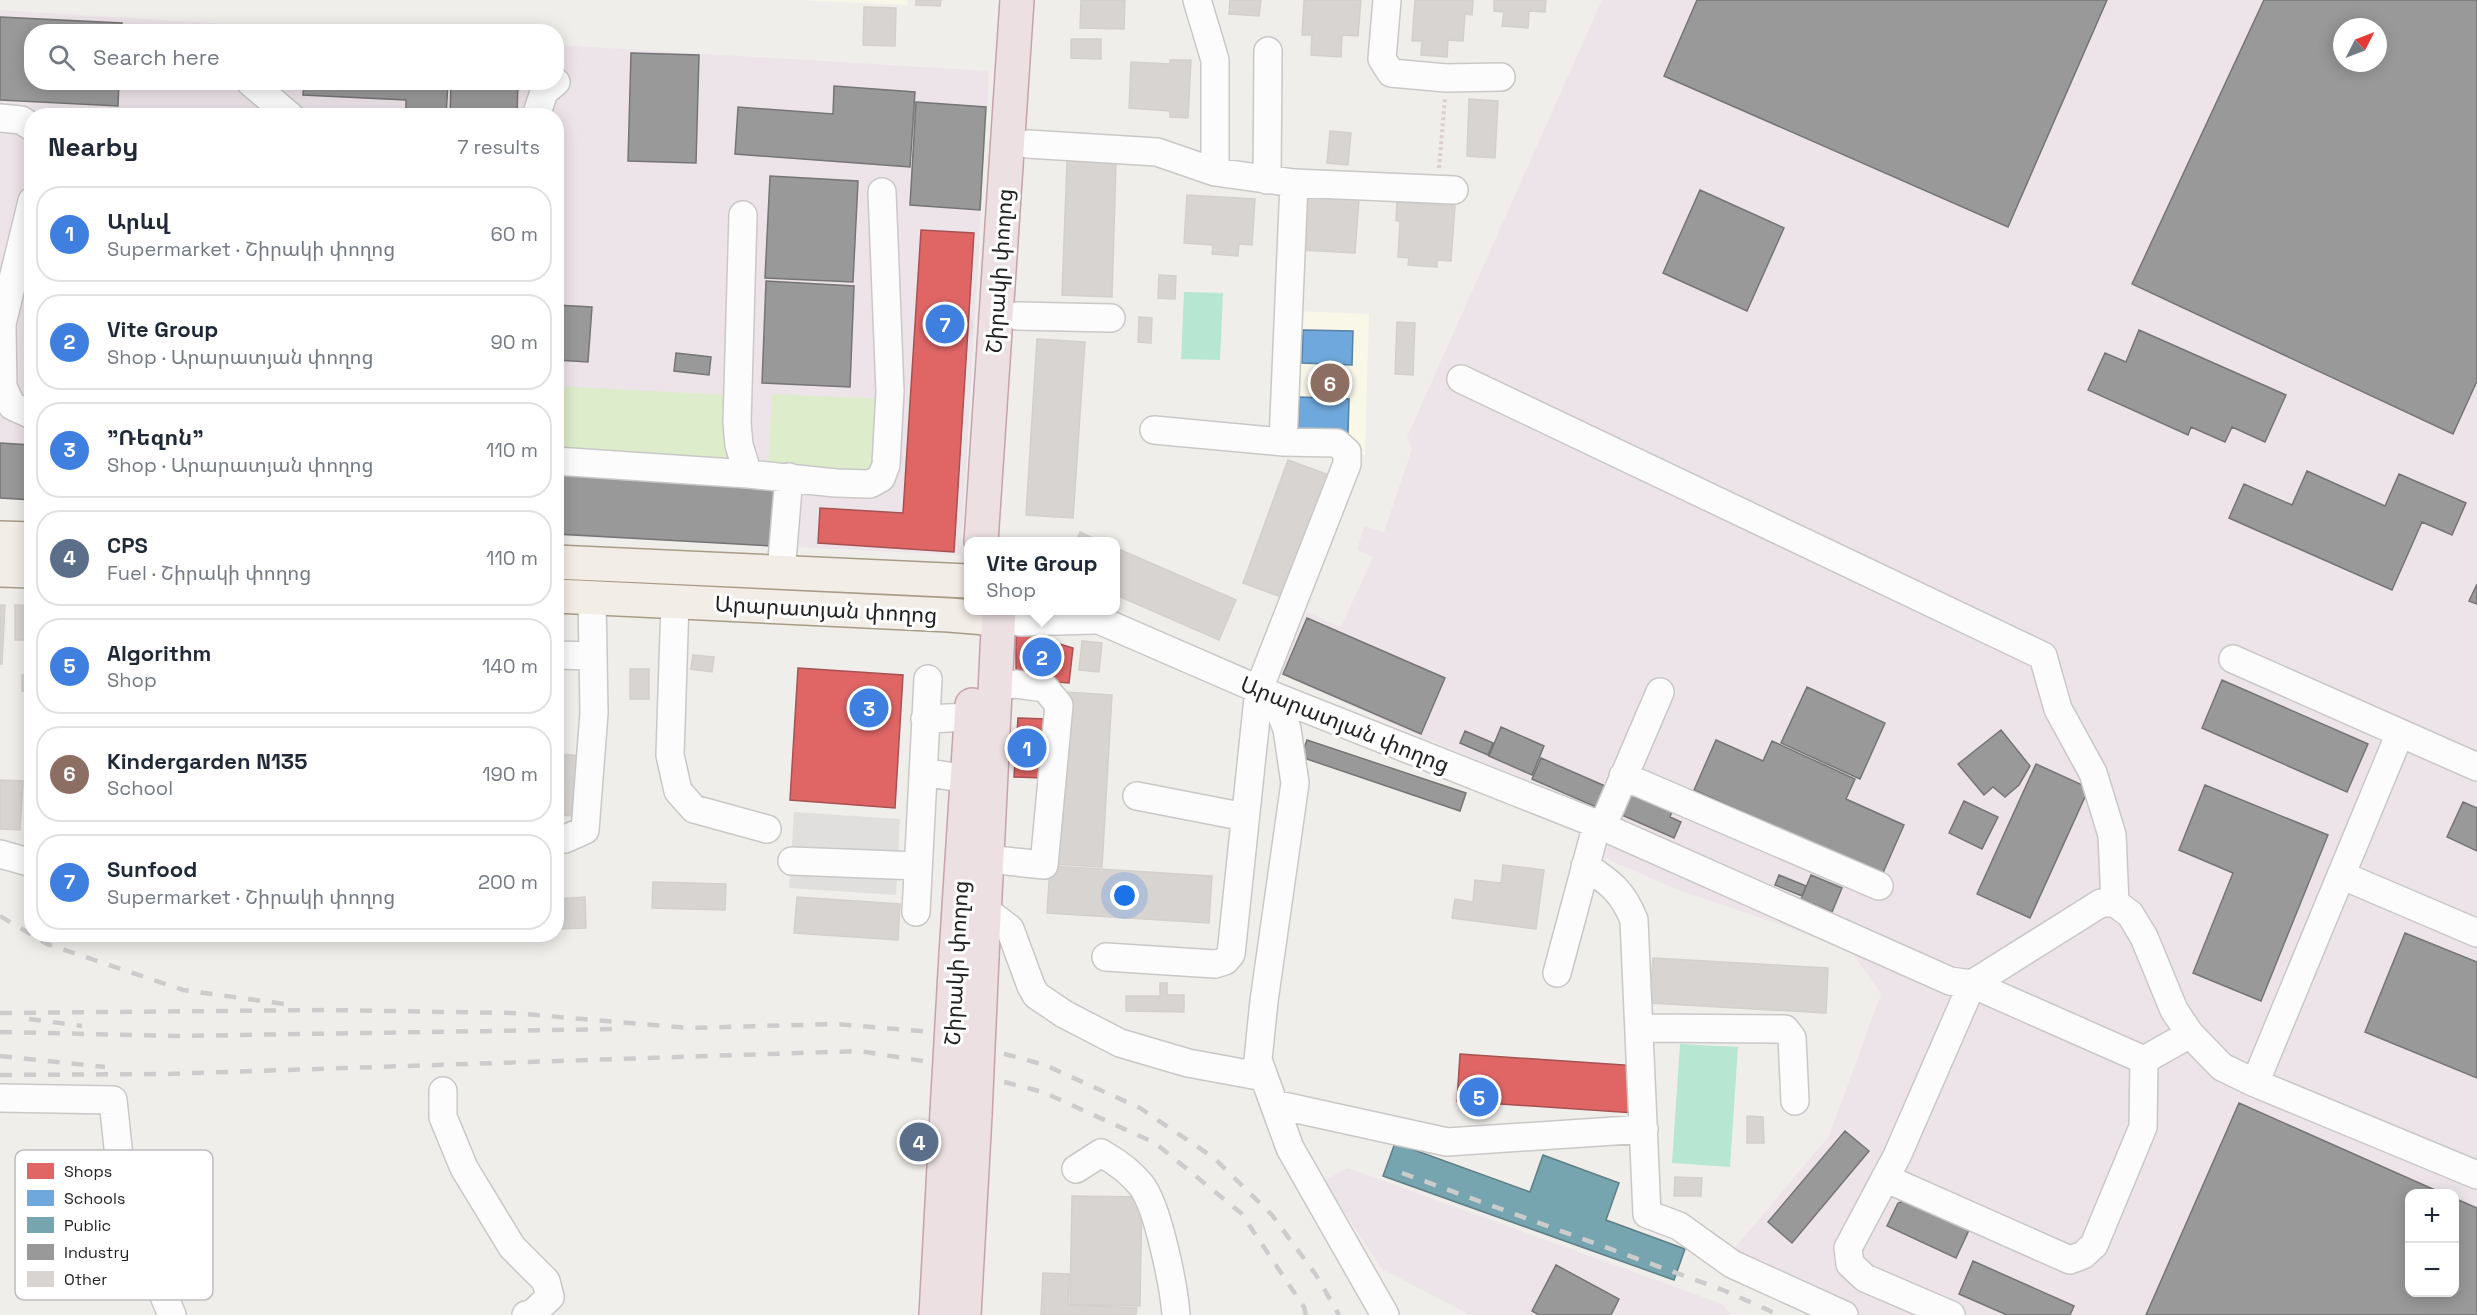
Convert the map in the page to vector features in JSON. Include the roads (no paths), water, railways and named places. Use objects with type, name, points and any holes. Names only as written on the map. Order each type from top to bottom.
[{"type":"highway","name":"Շիրակի փողոց","points":[[981,537],[1017,0]]},
{"type":"highway","name":"Շիրակի փողոց","points":[[1002,537],[1037,0]]},
{"type":"highway","name":"Շիրակի փողոց","points":[[969,956],[984,909],[987,859],[995,687],[988,615]]},
{"type":"highway","name":"Շիրակի փողոց","points":[[964,1315],[961,1113],[969,956],[967,779],[971,717],[988,615]]},
{"type":"highway","name":"Շիրակի փողոց","points":[[936,1315],[961,1113]]},
{"type":"main road","points":[[0,538],[24,539]]},
{"type":"main road","name":"Արարատյան փողոց","points":[[564,562],[964,581]]},
{"type":"main road","points":[[0,570],[24,571]]},
{"type":"main road","name":"Արարատյան փողոց","points":[[564,596],[964,613]]},
{"type":"street","points":[[1197,0],[1215,60],[1215,172]]},
{"type":"street","points":[[1387,0],[1382,59],[1392,74],[1446,78],[1501,77]]},
{"type":"street","points":[[1268,51],[1268,180]]},
{"type":"street","points":[[539,108],[547,90]]},
{"type":"street","points":[[260,98],[277,108]]},
{"type":"street","points":[[0,118],[24,122]]},
{"type":"street","points":[[1028,144],[1157,152],[1215,172],[1294,183],[1445,190]]},
{"type":"street","points":[[1283,442],[1294,183]]},
{"type":"street","points":[[564,461],[789,477],[836,483],[870,484],[881,478],[886,465],[890,391],[882,192]]},
{"type":"street","points":[[743,215],[737,423],[739,445],[748,474]]},
{"type":"street","points":[[15,409],[3,387],[2,324],[24,234]]},
{"type":"street","points":[[1017,316],[1111,318]]},
{"type":"street","points":[[1461,380],[2043,656],[2058,709],[2093,773],[2112,835],[2115,903]]},
{"type":"street","points":[[1106,957],[1215,964],[1225,961],[1230,954],[1245,817],[1267,693],[1347,464],[1347,452],[1337,443],[1283,442],[1154,430]]},
{"type":"street","points":[[781,572],[789,477]]},
{"type":"street","points":[[564,839],[585,830],[594,713],[592,598]]},
{"type":"street","points":[[675,602],[670,755],[678,791],[694,809],[767,829]]},
{"type":"street","name":"Արարատյան փողոց","points":[[992,615],[1022,622],[1085,615],[1267,693],[1597,824],[1950,981],[1972,984],[2144,1060]]},
{"type":"street","points":[[564,655],[593,656]]},
{"type":"street","points":[[2233,659],[2477,767]]},
{"type":"street","points":[[916,912],[928,679]]},
{"type":"street","points":[[987,859],[1044,865],[1059,705],[1045,688],[1015,684],[995,687]]},
{"type":"street","points":[[1557,973],[1597,824],[1607,816],[1660,692]]},
{"type":"street","points":[[1267,693],[1287,729],[1295,783],[1264,1001],[1258,1060],[1290,1148],[1386,1315]]},
{"type":"street","points":[[925,719],[971,717]]},
{"type":"street","points":[[2255,1083],[2400,733]]},
{"type":"street","points":[[923,772],[967,779]]},
{"type":"street","points":[[1623,776],[1879,886]]},
{"type":"street","points":[[1137,796],[1245,817]]},
{"type":"street","points":[[0,854],[24,861]]},
{"type":"street","points":[[792,861],[918,866]]},
{"type":"street","points":[[1585,866],[1608,881],[1626,901],[1634,920],[1647,1214],[1679,1226],[1732,1264],[1844,1315]]},
{"type":"street","points":[[2341,875],[2477,933]]},
{"type":"street","points":[[1951,1315],[1864,1278],[1850,1264],[1848,1248],[1885,1178],[1972,984],[2101,903],[2115,903],[2130,914],[2144,938],[2174,1010],[2190,1034],[2222,1068],[2477,1175]]},
{"type":"street","points":[[984,909],[1010,928],[1036,995],[1064,1014],[1120,1043],[1188,1063],[1264,1077]]},
{"type":"street","points":[[1639,1028],[1785,1029],[1792,1038],[1795,1101]]},
{"type":"street","points":[[1885,1178],[2070,1260],[2083,1255],[2094,1245],[2143,1127],[2144,1060],[2190,1034]]},
{"type":"street","points":[[443,1091],[443,1117],[464,1168],[512,1247],[546,1281],[550,1297],[533,1313],[526,1315]]},
{"type":"street","points":[[0,1098],[113,1100],[118,1150]]},
{"type":"street","points":[[1274,1104],[1446,1142],[1644,1129]]},
{"type":"street","points":[[1076,1169],[1101,1153],[1122,1165],[1143,1187],[1159,1226],[1176,1315]]},
{"type":"street","points":[[166,1300],[172,1315]]},
{"type":"railway","points":[[0,916],[24,930]]},
{"type":"railway","points":[[44,942],[183,990],[284,1004]]},
{"type":"railway","points":[[0,1013],[327,1010],[512,1013],[689,1028],[836,1024],[921,1031],[1045,1065],[1140,1108],[1214,1158],[1272,1215],[1316,1275],[1339,1315]]},
{"type":"railway","points":[[29,1019],[82,1026]]},
{"type":"railway","points":[[0,1032],[178,1036],[615,1029]]},
{"type":"railway","points":[[0,1075],[165,1074],[859,1051],[923,1061],[1043,1092],[1155,1143],[1241,1213],[1304,1307],[1306,1315]]},
{"type":"railway","points":[[0,1056],[105,1067]]},
{"type":"railway","points":[[1402,1173],[1723,1290],[1779,1315]]},
{"type":"place","name":"Sunfood","points":[[945,324]]},
{"type":"place","name":"Kindergarden N135","points":[[1330,383]]},
{"type":"place","name":"Vite Group","points":[[1042,657]]},
{"type":"place","name":"\"Ռեզոն\"","points":[[869,708]]},
{"type":"place","name":"Արևվ","points":[[1027,748]]},
{"type":"place","name":"Algorithm","points":[[1479,1097]]},
{"type":"place","name":"CPS","points":[[919,1142]]}]
